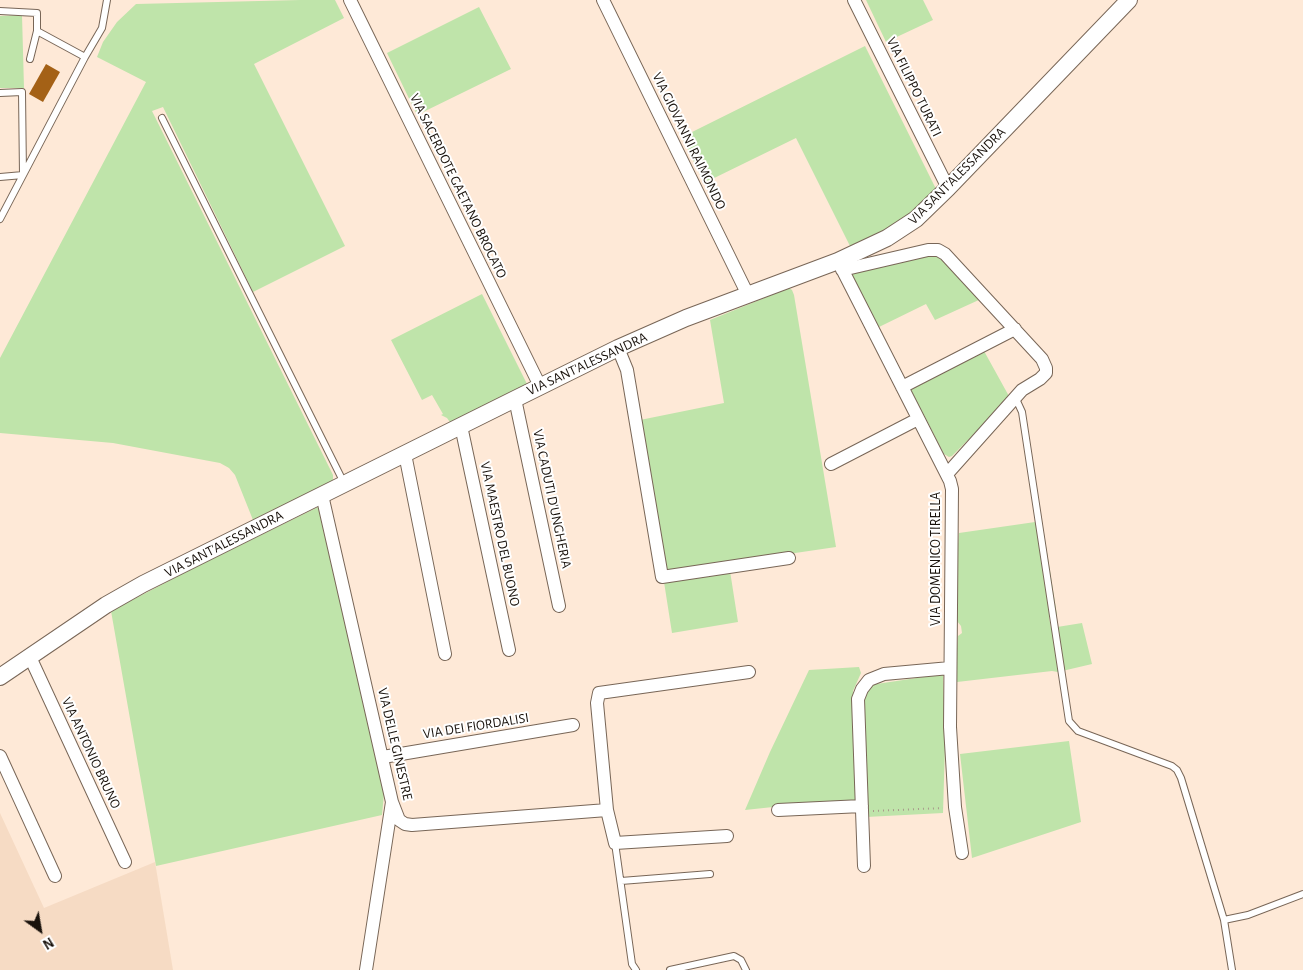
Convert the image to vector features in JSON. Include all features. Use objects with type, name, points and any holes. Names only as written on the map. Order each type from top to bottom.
[{"type":"street","name":"VIA SACERDOTE GAETANO BROCATO","points":[[350,0],[540,386]]},
{"type":"street","name":"VIA GIOVANNI RAIMONDO","points":[[603,0],[748,294]]},
{"type":"street","name":"VIA FILIPPO TURATI","points":[[854,0],[948,188]]},
{"type":"street","name":"VIA SANT'ALESSANDRA","points":[[2,673],[30,657],[106,605],[142,584],[540,386],[618,348],[686,318],[748,294],[840,266],[887,238],[916,220],[1129,0]]},
{"type":"street","points":[[840,266],[928,250],[938,250],[945,254],[1042,359],[1046,372],[1040,379],[1022,390],[1016,399],[947,474]]},
{"type":"street","name":"VIA DOMENICO TIRELLA","points":[[840,266],[947,474],[952,489],[950,727],[956,807],[962,853]]},
{"type":"street","points":[[902,387],[1015,329]]},
{"type":"street","points":[[618,348],[627,370],[662,576],[789,558]]},
{"type":"street","name":"VIA CADUTI D'UNGHERIA","points":[[515,399],[560,606]]},
{"type":"street","points":[[831,464],[918,419]]},
{"type":"street","name":"VIA MAESTRO DEL BUONO","points":[[461,426],[509,650]]},
{"type":"street","points":[[404,454],[445,654]]},
{"type":"street","name":"VIA DELLE GINESTRE","points":[[322,495],[392,802],[399,820],[405,824],[412,825],[607,810]]},
{"type":"street","name":"VIA ANTONIO BRUNO","points":[[30,657],[125,862]]},
{"type":"street","points":[[864,866],[858,699],[862,689],[869,680],[884,674],[950,668]]},
{"type":"street","points":[[727,836],[615,843],[607,810],[597,703],[599,693],[749,672]]},
{"type":"street","name":"VIA DEI FIORDALISI","points":[[383,756],[573,725]]},
{"type":"street","points":[[0,756],[55,876]]},
{"type":"street","points":[[366,970],[392,802]]},
{"type":"street","points":[[778,810],[862,808]]},
{"type":"lane","points":[[0,219],[102,28],[108,0]]},
{"type":"lane","points":[[0,11],[37,13],[37,31],[30,59]]},
{"type":"lane","points":[[37,31],[85,57]]},
{"type":"lane","points":[[0,93],[22,92],[23,175]]},
{"type":"lane","points":[[162,118],[344,484]]},
{"type":"lane","points":[[0,177],[23,175]]},
{"type":"lane","points":[[1016,399],[1022,412],[1069,721],[1078,731],[1172,766],[1177,770],[1224,920],[1232,970]]},
{"type":"lane","points":[[615,843],[632,964],[636,970]]},
{"type":"lane","points":[[621,881],[710,874]]},
{"type":"lane","points":[[1224,920],[1248,915],[1303,894]]},
{"type":"lane","points":[[670,970],[734,956],[741,960],[746,970]]},
{"type":"path","points":[[862,808],[956,807]]},
{"type":"shaded area","points":[[0,813],[44,908],[155,862],[173,970],[0,970]]},
{"type":"green space","points":[[335,0],[344,18],[254,64],[345,246],[253,292],[163,107],[152,111],[333,475],[333,483],[253,520],[235,475],[229,468],[220,463],[113,443],[0,433],[0,358],[146,82],[97,57],[103,42],[117,22],[136,4]]},
{"type":"green space","points":[[866,0],[923,0],[933,20],[886,42]]},
{"type":"green space","points":[[479,7],[511,69],[417,115],[387,53]]},
{"type":"green space","points":[[22,15],[24,88],[0,88],[0,16]]},
{"type":"green space","points":[[865,46],[936,189],[935,194],[892,228],[851,248],[796,138],[704,183],[682,137]]},
{"type":"green space","points":[[929,254],[938,256],[948,262],[981,299],[935,320],[926,304],[879,327],[850,272]]},
{"type":"green space","points":[[789,288],[794,295],[836,547],[666,572],[640,420],[724,403],[710,320]]},
{"type":"green space","points":[[482,294],[528,386],[452,425],[447,418],[441,415],[443,414],[432,395],[422,400],[391,340]]},
{"type":"green space","points":[[984,351],[1010,398],[949,457],[944,454],[910,388]]},
{"type":"green space","points":[[318,507],[384,794],[382,815],[156,866],[111,611]]},
{"type":"green space","points":[[1042,521],[1057,615],[1049,617],[1051,628],[1082,623],[1092,664],[1058,672],[1052,671],[957,682],[955,674],[958,636],[962,633],[961,626],[957,621],[955,578],[959,533]]},
{"type":"green space","points":[[730,571],[738,622],[672,633],[664,582]]},
{"type":"green space","points":[[859,667],[861,673],[853,691],[857,802],[788,803],[773,807],[745,810],[809,670]]},
{"type":"green space","points":[[943,674],[945,746],[943,813],[866,817],[863,698],[870,685]]},
{"type":"green space","points":[[1069,741],[1081,822],[972,858],[960,754]]},
{"type":"building","points":[[46,64],[60,72],[43,102],[29,94]]}]
